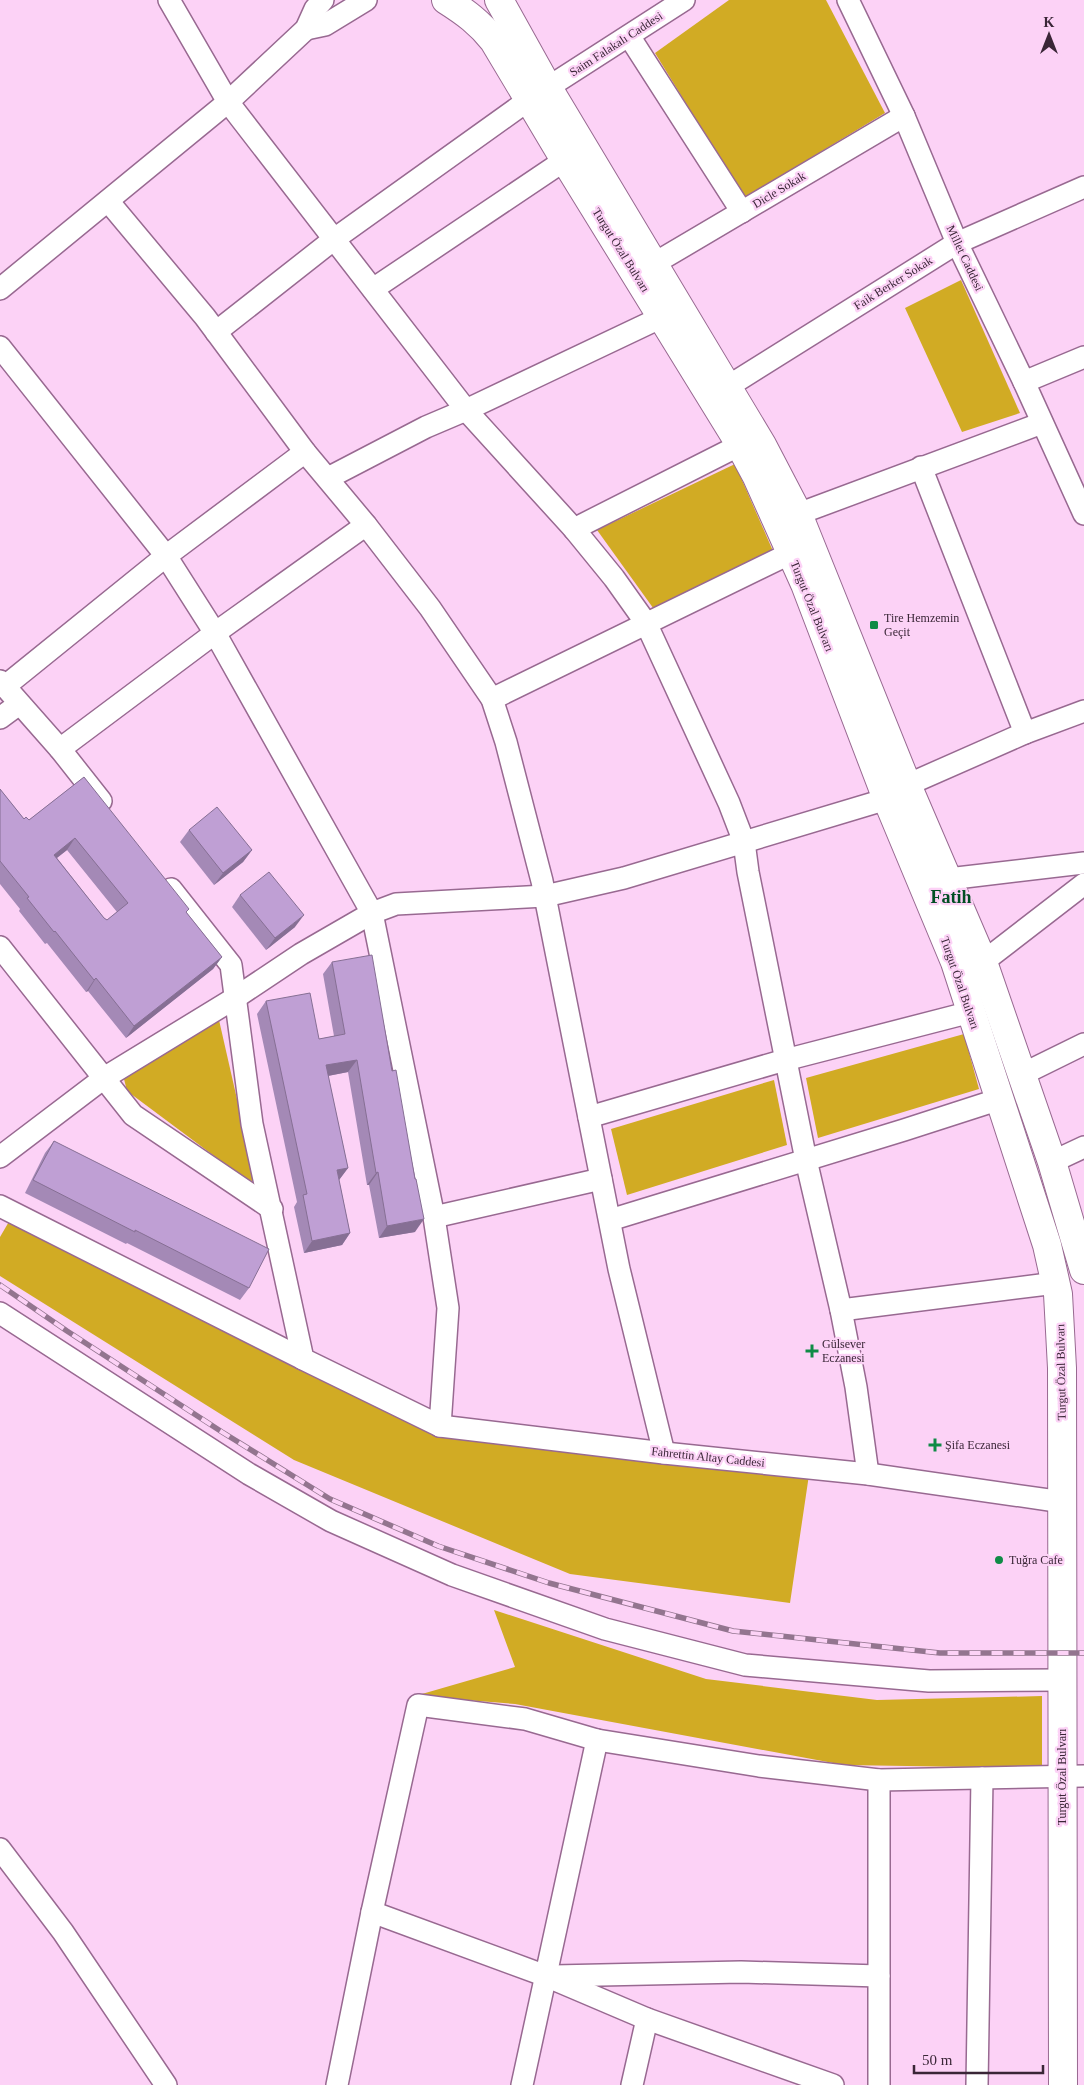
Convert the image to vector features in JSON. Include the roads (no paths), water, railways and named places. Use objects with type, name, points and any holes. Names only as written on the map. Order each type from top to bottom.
[{"type":"main road","name":"Turgut Özal Bulvarı","points":[[446,0],[468,14],[482,26],[539,94],[654,263],[720,392],[740,445],[792,553],[897,792],[948,880],[983,962],[1052,1162],[1084,1270]]},
{"type":"main road","name":"Turgut Özal Bulvarı","points":[[499,0],[565,160],[662,317],[762,445],[798,514],[955,962],[1047,1245],[1061,1315],[1062,1680],[1073,1776],[1064,2085]]},
{"type":"street","points":[[169,0],[228,102],[333,240],[466,410],[574,529],[614,578],[646,623],[729,803],[744,842],[785,1060],[806,1160],[842,1310],[856,1387],[868,1474]]},
{"type":"street","points":[[0,289],[228,102],[306,29],[316,8],[323,0]]},
{"type":"street","points":[[306,29],[324,25],[366,0]]},
{"type":"street","name":"Saim Falakalı Caddesi","points":[[216,332],[333,240],[539,94],[684,0]]},
{"type":"street","name":"Millet Caddesi","points":[[848,0],[904,116],[957,242],[1084,514]]},
{"type":"street","points":[[629,36],[742,212]]},
{"type":"street","name":"Dicle Sokak","points":[[654,263],[904,116]]},
{"type":"street","points":[[373,289],[565,160]]},
{"type":"street","name":"Faik Berker Sokak","points":[[720,392],[957,242],[1084,187]]},
{"type":"street","points":[[108,201],[216,332],[305,452],[366,525],[430,608],[492,699],[506,742],[545,896],[619,1269],[664,1453]]},
{"type":"street","points":[[328,478],[426,427],[662,317]]},
{"type":"street","points":[[0,347],[166,556],[215,633],[372,913],[434,1217],[448,1308],[440,1426]]},
{"type":"street","points":[[1024,382],[1084,358]]},
{"type":"street","points":[[798,514],[1042,423]]},
{"type":"street","points":[[574,529],[740,445]]},
{"type":"street","points":[[115,819],[60,749],[2,684],[166,556],[305,452]]},
{"type":"street","points":[[922,467],[1025,733]]},
{"type":"street","points":[[60,749],[215,633],[366,525]]},
{"type":"street","points":[[492,699],[792,553]]},
{"type":"street","points":[[0,718],[19,704]]},
{"type":"street","points":[[0,1157],[104,1078],[234,998],[300,954],[372,913],[396,904],[545,896],[624,878],[744,842],[897,792],[1025,733],[1084,711]]},
{"type":"street","points":[[948,880],[1084,863]]},
{"type":"street","points":[[158,873],[231,965],[252,1124],[272,1209],[303,1359]]},
{"type":"street","points":[[983,962],[1084,884]]},
{"type":"street","points":[[0,947],[133,1115],[272,1209]]},
{"type":"street","points":[[589,1117],[785,1060],[971,1012]]},
{"type":"street","points":[[1021,1075],[1084,1044]]},
{"type":"street","points":[[610,1220],[1000,1099]]},
{"type":"street","points":[[1052,1162],[1084,1147]]},
{"type":"street","points":[[434,1217],[601,1179]]},
{"type":"street","name":"Fahrettin Altay Caddesi","points":[[0,1206],[440,1426],[664,1453],[868,1474],[1062,1502]]},
{"type":"street","points":[[842,1310],[1056,1283]]},
{"type":"street","points":[[0,1313],[249,1474],[331,1521],[452,1575],[604,1629],[745,1665],[929,1681],[1062,1680]]},
{"type":"street","points":[[337,2085],[372,1912],[418,1705],[524,1719],[597,1740],[759,1766],[879,1780],[1073,1776]]},
{"type":"street","points":[[522,2085],[597,1740]]},
{"type":"street","points":[[977,2085],[982,1778]]},
{"type":"street","points":[[879,1780],[879,2085]]},
{"type":"street","points":[[0,1849],[63,1932],[166,2085]]},
{"type":"street","points":[[372,1912],[546,1976],[647,2019],[833,2085]]},
{"type":"street","points":[[546,1976],[741,1972],[879,1976]]},
{"type":"street","points":[[632,2085],[647,2019]]},
{"type":"railway","points":[[0,1285],[222,1432],[330,1499],[438,1546],[549,1583],[733,1631],[940,1653],[1084,1653]]},
{"type":"place","name":"Tire Hemzemin Geçit","points":[[874,625]]},
{"type":"place","name":"Gülsever Eczanesi","points":[[812,1351]]},
{"type":"place","name":"Şifa Eczanesi","points":[[935,1445]]},
{"type":"place","name":"Tuğra Cafe","points":[[999,1560]]},
{"type":"district","name":"Fatih","points":[[951,897]]}]
